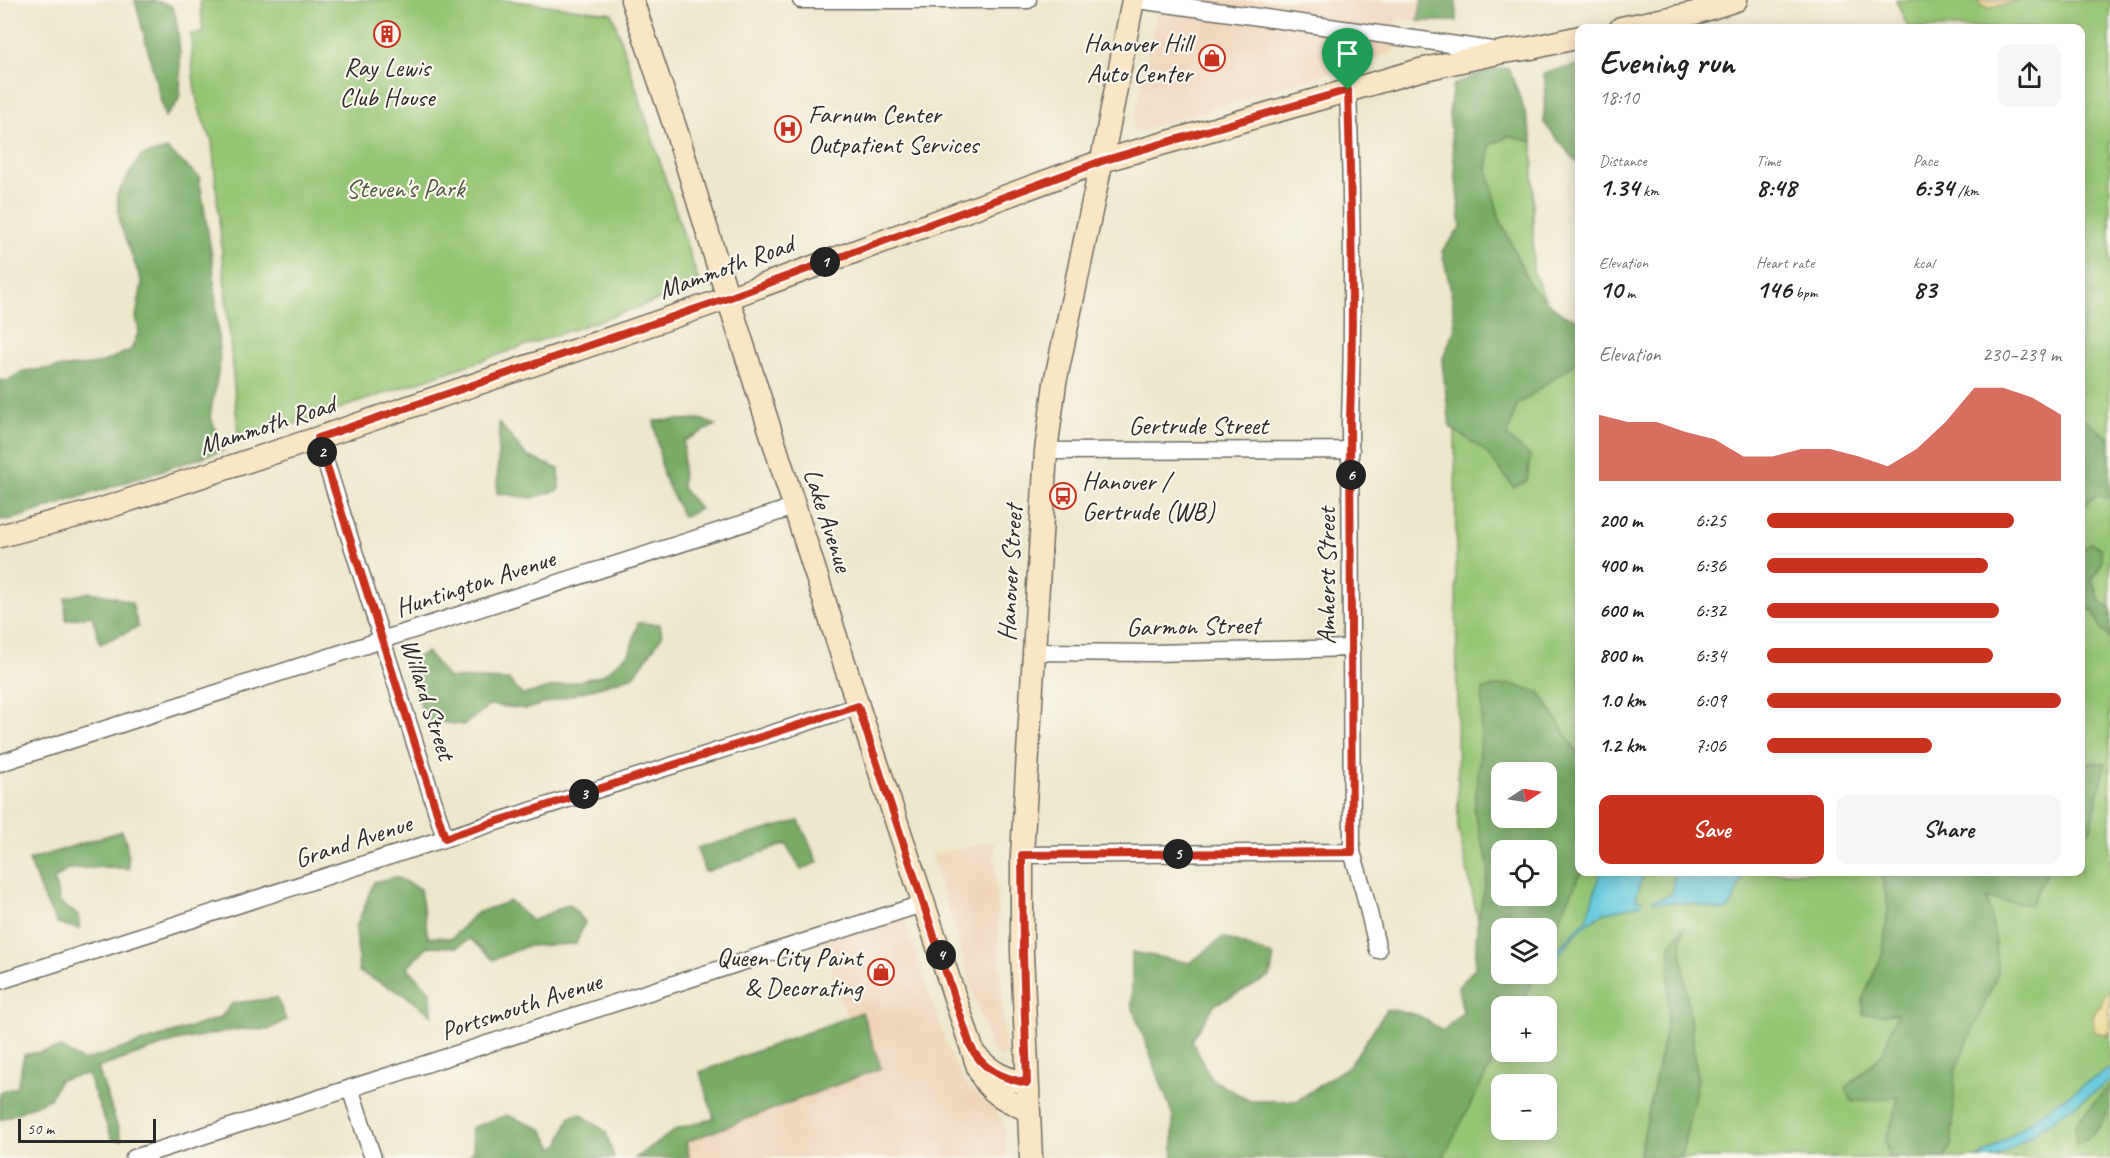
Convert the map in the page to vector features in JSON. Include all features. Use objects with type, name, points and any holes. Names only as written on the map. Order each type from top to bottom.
[{"type":"main road","name":"Lake Avenue","points":[[632,0],[677,133],[858,706],[984,1082],[1006,1101],[1028,1110]]},
{"type":"main road","name":"Hanover Street","points":[[1030,1158],[1022,855],[1046,451],[1055,383],[1133,0]]},
{"type":"main road","points":[[1641,24],[1695,13],[1736,0]]},
{"type":"main road","name":"Mammoth Road","points":[[0,536],[99,510],[318,438],[728,298],[1102,161],[1420,70],[1575,39]]},
{"type":"main road","points":[[975,1056],[988,1070],[1001,1077],[1027,1083]]},
{"type":"street","points":[[801,0],[1028,0]]},
{"type":"street","points":[[1138,0],[1502,52]]},
{"type":"street","name":"Amherst Street","points":[[1348,90],[1352,225],[1352,852],[1378,950]]},
{"type":"street","name":"Willard Street","points":[[318,438],[445,838]]},
{"type":"street","name":"Gertrude Street","points":[[1046,451],[1351,450]]},
{"type":"street","name":"Huntington Avenue","points":[[0,763],[794,507]]},
{"type":"street","name":"Garmon Street","points":[[1034,652],[1154,653],[1352,648]]},
{"type":"street","name":"Grand Avenue","points":[[0,981],[858,706]]},
{"type":"street","points":[[1022,855],[1352,852]]},
{"type":"street","name":"Portsmouth Avenue","points":[[134,1158],[925,903]]},
{"type":"street","points":[[350,1088],[373,1158]]},
{"type":"shaded area","points":[[1159,0],[1422,0],[1418,21],[1397,19],[1393,53],[1137,132],[1133,126]]},
{"type":"shaded area","points":[[994,842],[1005,1055],[1000,1057],[991,1050],[931,854]]},
{"type":"shaded area","points":[[899,905],[947,1046],[964,1083],[996,1110],[1005,1127],[1006,1158],[684,1158],[689,1156],[686,1142],[862,1012],[847,1017],[818,932]]},
{"type":"green space","points":[[135,0],[163,3],[171,6],[174,12],[180,50],[180,90],[177,103],[165,117]]},
{"type":"green space","name":"Steven's Park","points":[[200,0],[505,0],[612,13],[700,286],[239,443],[212,140],[197,101],[193,75],[191,34],[203,33]]},
{"type":"green space","points":[[1422,0],[1456,0],[1457,21],[1418,21]]},
{"type":"green space","points":[[1896,0],[2110,0],[2110,1158],[1386,1158],[1491,1054],[1491,1062],[1557,1062],[1557,996],[1495,996],[1492,984],[1557,984],[1557,918],[1491,918],[1491,979],[1458,828],[1455,430],[1575,341],[1575,876],[2085,876],[2085,24],[1906,24]]},
{"type":"green space","points":[[1575,66],[1575,160],[1544,123],[1545,80],[1543,73]]},
{"type":"green space","points":[[1509,68],[1533,142],[1509,136],[1490,145],[1487,168],[1499,217],[1531,287],[1563,315],[1575,318],[1575,363],[1517,405],[1507,436],[1530,456],[1527,481],[1514,487],[1486,452],[1450,427],[1442,361],[1455,328],[1451,291],[1442,251],[1461,227],[1449,113],[1453,85],[1488,70]]},
{"type":"green space","points":[[1509,136],[1533,142],[1533,271],[1546,301],[1531,287],[1499,217],[1487,168],[1490,144]]},
{"type":"green space","points":[[167,149],[199,177],[213,263],[220,362],[210,416],[224,450],[13,519],[0,520],[0,380],[7,381],[23,371],[99,364],[131,350],[139,331],[136,317],[142,283],[120,224],[117,194],[141,156]]},
{"type":"green space","points":[[700,419],[716,425],[684,441],[682,488],[700,509],[683,517],[663,475],[654,421]]},
{"type":"green space","points":[[2085,419],[2110,439],[2110,496],[2108,498],[2096,495],[2085,505]]},
{"type":"green space","points":[[499,423],[527,456],[559,469],[559,490],[532,498],[497,493]]},
{"type":"green space","points":[[2092,542],[2101,549],[2102,563],[2092,580],[2099,599],[2110,609],[2110,639],[2100,627],[2093,610],[2085,610],[2085,548]]},
{"type":"green space","points":[[90,592],[132,603],[138,627],[100,644],[92,615],[66,620],[65,598]]},
{"type":"green space","points":[[638,623],[660,624],[662,636],[634,676],[527,709],[490,705],[464,725],[426,720],[406,663],[427,652],[448,678],[509,680],[522,695],[603,675],[630,652]]},
{"type":"green space","points":[[1511,684],[1540,693],[1575,749],[1575,876],[1579,876],[1557,925],[1557,918],[1491,918],[1491,984],[1531,984],[1525,996],[1491,996],[1492,1062],[1443,1158],[1173,1158],[1173,1116],[1132,1006],[1132,952],[1190,963],[1223,937],[1274,956],[1270,977],[1214,1005],[1192,1040],[1211,1079],[1250,1101],[1296,1101],[1350,1065],[1387,1009],[1418,1015],[1443,1031],[1463,1012],[1458,987],[1475,968],[1477,925],[1489,867],[1474,811],[1483,689]]},
{"type":"green space","points":[[2085,762],[2105,763],[2091,829],[2085,834]]},
{"type":"green space","points":[[799,821],[818,862],[801,870],[786,844],[705,872],[697,848]]},
{"type":"green space","points":[[122,831],[126,840],[129,869],[107,867],[68,869],[54,880],[60,903],[78,915],[80,929],[57,923],[42,895],[29,860]]},
{"type":"green space","points":[[1882,876],[2045,876],[2031,905],[1987,899],[1996,942],[1998,973],[1955,1071],[1952,1143],[1945,1158],[1889,1158],[1885,1141],[1898,1097],[1852,1102],[1846,1088],[1882,1055],[1897,1014],[1863,1015],[1863,998],[1883,953],[1888,908]]},
{"type":"green space","points":[[396,877],[420,889],[428,937],[452,938],[476,913],[510,901],[532,921],[569,904],[585,922],[576,944],[527,946],[493,960],[470,939],[457,947],[428,946],[407,967],[431,992],[432,1015],[405,995],[359,972],[356,927],[374,882]]},
{"type":"green space","points":[[1683,928],[1681,948],[1698,1080],[1681,1158],[1639,1158],[1668,1018],[1670,946]]},
{"type":"green space","points":[[277,998],[286,1020],[268,1030],[240,1029],[176,1041],[98,1068],[122,1140],[112,1139],[87,1074],[59,1080],[50,1099],[0,1120],[0,1092],[17,1087],[24,1055],[61,1048],[83,1061],[220,1018],[233,1003]]},
{"type":"green space","points":[[862,1012],[881,1068],[686,1142],[689,1156],[684,1158],[635,1158],[677,1129],[714,1118],[700,1072]]},
{"type":"green space","points":[[2110,1085],[2109,1105],[2104,1121],[2093,1134],[2076,1144],[2075,1124]]},
{"type":"green space","points":[[581,1114],[606,1132],[614,1158],[467,1158],[474,1151],[471,1128],[507,1115],[542,1129],[553,1148],[560,1143],[570,1116]]},
{"type":"sand","points":[[1978,0],[2021,0],[1990,8],[1981,6]]},
{"type":"sand","points":[[2110,991],[2110,1033],[2102,1035],[2094,1031],[2093,1017],[2101,1006],[2104,996]]},
{"type":"water","points":[[1599,876],[1642,876],[1636,900],[1642,900],[1642,904],[1596,917],[1573,937],[1557,957],[1557,950],[1587,919]]},
{"type":"water","points":[[1674,876],[1742,876],[1732,904],[1727,910],[1696,904],[1653,902],[1653,900],[1671,895]]},
{"type":"water","points":[[2110,1068],[2110,1081],[2011,1149],[1995,1158],[1977,1158],[2055,1103]]},
{"type":"place","name":"Ray Lewis Club House","points":[[387,34]]},
{"type":"place","name":"Hanover Hill Auto Center","points":[[1212,58]]},
{"type":"place","name":"Farnum Center Outpatient Services","points":[[788,129]]},
{"type":"place","name":"Hanover / Gertrude (WB)","points":[[1063,496]]},
{"type":"place","name":"Queen City Paint & Decorating","points":[[881,972]]},
{"type":"route","points":[[1348,90],[1353,354],[1350,419],[1352,852],[1022,855],[1027,1083],[1001,1077],[988,1070],[975,1056],[970,1045],[925,903],[858,706],[445,838],[318,438],[728,298],[1102,161],[1348,90]]}]
